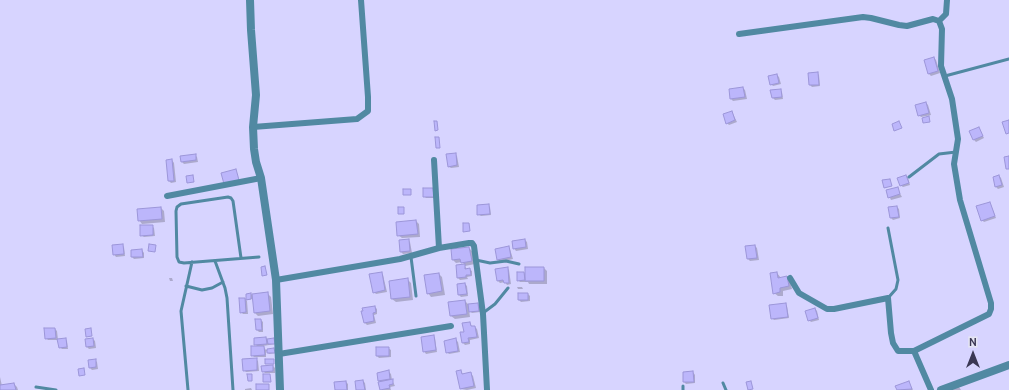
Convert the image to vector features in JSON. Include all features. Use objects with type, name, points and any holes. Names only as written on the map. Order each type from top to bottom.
[{"type":"street","points":[[250,0],[256,95],[253,127],[256,162],[261,178],[269,256],[276,280],[280,390]]},
{"type":"street","points":[[253,127],[357,119],[368,111],[361,0]]},
{"type":"street","points":[[939,21],[946,14],[947,0]]},
{"type":"street","points":[[739,34],[863,17],[907,26],[933,19],[939,21]]},
{"type":"street","points":[[790,278],[799,293],[826,309],[834,309],[888,298],[890,333],[893,343],[898,351],[914,351],[989,314],[992,309],[960,200],[954,164],[958,139],[956,120],[952,100],[941,66],[942,29],[939,21]]},
{"type":"street","points":[[434,160],[439,248]]},
{"type":"street","points":[[168,196],[261,178]]},
{"type":"street","points":[[276,280],[400,259],[439,248],[472,243],[474,246],[483,314],[486,390]]},
{"type":"street","points":[[279,354],[451,326]]},
{"type":"street","points":[[914,351],[931,390]]},
{"type":"street","points":[[941,390],[1009,365]]},
{"type":"lane","points":[[945,76],[1009,59]]},
{"type":"lane","points":[[909,176],[939,154],[956,152]]},
{"type":"lane","points":[[241,258],[233,201],[231,198],[228,197],[181,204],[177,207],[177,258],[179,262],[184,263],[259,257]]},
{"type":"lane","points":[[888,228],[898,280],[896,289],[888,298]]},
{"type":"lane","points":[[411,256],[416,296]]},
{"type":"lane","points":[[215,260],[227,298],[233,390]]},
{"type":"lane","points":[[476,260],[490,263],[506,261],[518,264]]},
{"type":"lane","points":[[188,390],[181,311],[192,262]]},
{"type":"lane","points":[[186,286],[202,290],[212,288],[223,282]]},
{"type":"lane","points":[[483,314],[495,304],[508,288]]},
{"type":"lane","points":[[723,382],[726,390]]},
{"type":"lane","points":[[36,387],[56,390]]},
{"type":"building","points":[[934,57],[938,71],[928,74],[924,60]]},
{"type":"building","points":[[818,72],[819,85],[809,85],[808,73]]},
{"type":"building","points":[[777,74],[779,83],[770,85],[768,76]]},
{"type":"building","points":[[743,87],[745,97],[730,99],[729,89]]},
{"type":"building","points":[[781,89],[782,97],[772,98],[770,90]]},
{"type":"building","points":[[926,102],[929,113],[918,116],[915,105]]},
{"type":"building","points":[[732,111],[735,120],[726,124],[723,114]]},
{"type":"building","points":[[929,116],[930,122],[923,123],[922,118]]},
{"type":"building","points":[[1009,120],[1009,133],[1006,134],[1002,122]]},
{"type":"building","points":[[434,121],[437,121],[438,130],[435,131]]},
{"type":"building","points":[[899,121],[902,128],[894,131],[892,124]]},
{"type":"building","points":[[979,127],[983,136],[973,140],[969,131]]},
{"type":"building","points":[[435,137],[439,137],[440,148],[436,148]]},
{"type":"building","points":[[456,153],[457,165],[448,167],[446,154]]},
{"type":"building","points":[[196,154],[196,160],[181,162],[180,156]]},
{"type":"building","points":[[1009,156],[1009,169],[1006,169],[1004,157]]},
{"type":"building","points":[[172,159],[174,181],[168,181],[166,160]]},
{"type":"building","points":[[236,169],[239,180],[224,184],[221,173]]},
{"type":"building","points":[[193,175],[194,182],[187,183],[186,176]]},
{"type":"building","points":[[906,175],[909,183],[900,186],[897,178]]},
{"type":"building","points":[[999,175],[1002,185],[995,187],[993,177]]},
{"type":"building","points":[[890,179],[892,186],[884,188],[882,180]]},
{"type":"building","points":[[898,187],[900,194],[888,198],[886,190]]},
{"type":"building","points":[[423,188],[433,188],[434,197],[423,197]]},
{"type":"building","points":[[403,189],[411,189],[411,195],[403,195]]},
{"type":"building","points":[[990,202],[995,216],[981,221],[976,206]]},
{"type":"building","points":[[489,204],[490,214],[477,215],[477,205]]},
{"type":"building","points":[[897,206],[899,217],[890,218],[888,207]]},
{"type":"building","points":[[161,207],[162,219],[138,221],[137,209]]},
{"type":"building","points":[[398,207],[404,207],[404,214],[398,214]]},
{"type":"building","points":[[416,220],[418,234],[397,236],[396,222]]},
{"type":"building","points":[[463,223],[469,223],[470,231],[463,232]]},
{"type":"building","points":[[140,225],[153,225],[153,235],[140,236]]},
{"type":"building","points":[[409,239],[410,251],[400,252],[399,240]]},
{"type":"building","points":[[525,239],[526,247],[513,249],[512,241]]},
{"type":"building","points":[[123,244],[124,254],[113,255],[112,245]]},
{"type":"building","points":[[149,244],[156,245],[155,252],[148,251]]},
{"type":"building","points":[[755,245],[757,258],[747,259],[745,246]]},
{"type":"building","points":[[509,246],[511,257],[497,260],[495,249]]},
{"type":"building","points":[[469,247],[472,261],[461,263],[460,259],[452,260],[451,249]]},
{"type":"building","points":[[142,249],[143,257],[131,257],[131,250]]},
{"type":"building","points":[[465,264],[465,269],[470,268],[471,275],[457,278],[456,265]]},
{"type":"building","points":[[265,266],[267,275],[262,276],[261,267]]},
{"type":"building","points":[[508,267],[509,283],[504,283],[503,280],[497,281],[495,269]]},
{"type":"building","points":[[525,267],[544,267],[544,281],[525,281]]},
{"type":"building","points":[[382,272],[385,290],[373,293],[369,274]]},
{"type":"building","points":[[517,272],[524,272],[525,280],[517,281]]},
{"type":"building","points":[[777,272],[778,278],[787,276],[789,286],[780,288],[780,292],[773,294],[770,273]]},
{"type":"building","points":[[439,273],[442,291],[427,294],[424,275]]},
{"type":"building","points":[[408,278],[410,297],[391,299],[389,281]]},
{"type":"building","points":[[465,283],[467,294],[458,295],[457,284]]},
{"type":"building","points":[[268,292],[270,311],[254,313],[252,294]]},
{"type":"building","points":[[251,293],[251,299],[246,300],[246,294]]},
{"type":"building","points":[[518,293],[528,293],[528,300],[518,300]]},
{"type":"building","points":[[239,298],[245,298],[246,312],[240,313]]},
{"type":"building","points":[[465,300],[467,314],[450,316],[448,302]]},
{"type":"building","points":[[478,303],[479,311],[469,312],[468,304]]},
{"type":"building","points":[[786,303],[788,317],[771,319],[769,305]]},
{"type":"building","points":[[375,306],[376,312],[373,313],[374,321],[364,323],[361,311],[363,311],[362,308]]},
{"type":"building","points":[[815,308],[818,318],[808,321],[805,311]]},
{"type":"building","points":[[255,319],[261,319],[262,330],[256,330]]},
{"type":"building","points":[[470,322],[471,326],[475,326],[477,337],[468,338],[469,342],[462,343],[460,332],[464,332],[462,323]]},
{"type":"building","points":[[44,328],[55,328],[56,338],[45,339]]},
{"type":"building","points":[[91,328],[92,336],[86,337],[85,329]]},
{"type":"building","points":[[434,335],[436,350],[423,352],[421,337]]},
{"type":"building","points":[[266,337],[267,344],[254,345],[254,338]]},
{"type":"building","points":[[66,338],[67,347],[59,348],[57,339]]},
{"type":"building","points":[[93,338],[94,346],[86,347],[85,339]]},
{"type":"building","points":[[274,338],[275,344],[268,344],[267,339]]},
{"type":"building","points":[[456,338],[458,351],[446,353],[444,341]]},
{"type":"building","points":[[251,346],[264,346],[265,355],[251,356]]},
{"type":"building","points":[[376,347],[389,347],[389,356],[376,356]]},
{"type":"building","points":[[274,348],[275,353],[267,353],[267,349]]},
{"type":"building","points":[[257,358],[257,370],[243,371],[242,359]]},
{"type":"building","points":[[96,359],[96,367],[89,368],[88,360]]},
{"type":"building","points":[[265,359],[274,359],[274,364],[265,364]]},
{"type":"building","points":[[273,365],[273,371],[262,372],[261,366]]},
{"type":"building","points":[[84,368],[85,375],[79,376],[78,369]]},
{"type":"building","points":[[389,370],[390,379],[378,381],[377,373]]},
{"type":"building","points":[[461,370],[462,374],[471,372],[474,386],[460,389],[456,371]]},
{"type":"building","points":[[693,371],[694,382],[683,382],[683,372]]},
{"type":"building","points":[[247,374],[252,374],[252,381],[248,381]]},
{"type":"building","points":[[263,374],[270,374],[271,382],[263,382]]},
{"type":"building","points":[[393,379],[393,384],[389,385],[390,388],[380,390],[378,382]]},
{"type":"building","points":[[363,380],[365,390],[356,390],[355,381]]},
{"type":"building","points":[[346,381],[347,390],[335,390],[334,382]]},
{"type":"building","points":[[751,381],[753,389],[748,390],[746,382]]},
{"type":"building","points":[[909,381],[912,389],[897,390],[895,386]]},
{"type":"building","points":[[14,383],[16,390],[0,390],[0,385]]},
{"type":"building","points":[[256,384],[269,384],[269,390],[256,390]]}]
